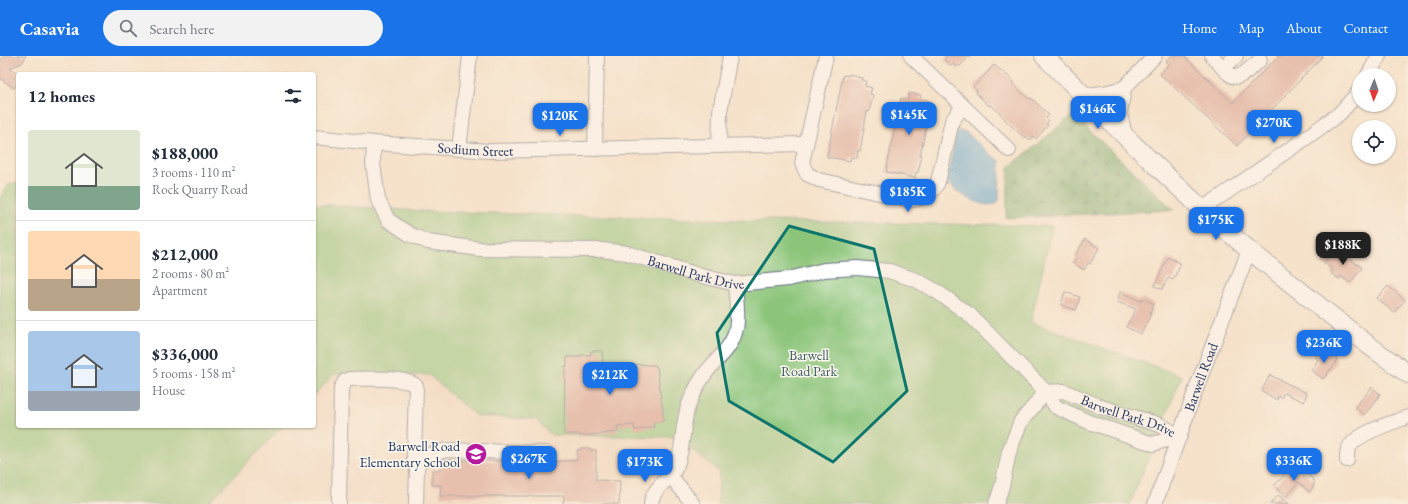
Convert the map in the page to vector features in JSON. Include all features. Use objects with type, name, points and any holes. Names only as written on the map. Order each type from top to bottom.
[{"type":"main road","points":[[1044,56],[1132,143],[1249,250],[1367,344],[1408,374]]},
{"type":"street","points":[[459,149],[470,56]]},
{"type":"street","points":[[595,149],[597,56]]},
{"type":"street","points":[[719,146],[720,111],[730,56]]},
{"type":"street","points":[[826,56],[802,163],[807,174],[819,180],[911,200],[920,200],[934,189],[938,182],[952,121],[963,106]]},
{"type":"street","points":[[911,56],[1009,150]]},
{"type":"street","points":[[1084,95],[1104,93],[1124,88],[1155,56]]},
{"type":"street","points":[[1212,56],[1231,76],[1236,78],[1242,76],[1260,60]]},
{"type":"street","points":[[1223,68],[1236,56]]},
{"type":"street","points":[[1372,68],[1379,56]]},
{"type":"street","points":[[1124,88],[1120,114],[1125,135]]},
{"type":"street","points":[[1202,208],[1296,145],[1339,114],[1352,100]]},
{"type":"street","name":"Sodium Street","points":[[316,137],[490,151],[806,144]]},
{"type":"street","name":"Barwell Park Drive","points":[[374,143],[373,164],[378,200],[388,220],[409,234],[428,242],[480,249],[601,250],[627,252],[698,275],[735,284],[789,279],[824,270],[857,268],[889,271],[916,280],[936,291],[970,315],[1046,392],[1056,408],[1089,422],[1153,444],[1180,436]]},
{"type":"street","name":"Barwell Road","points":[[1155,504],[1199,381],[1249,250]]},
{"type":"street","points":[[652,504],[652,497],[654,493],[676,469],[681,452],[684,423],[688,406],[696,387],[709,369],[724,354],[734,336],[737,316],[735,284]]},
{"type":"street","points":[[338,504],[341,388],[345,381],[349,379],[396,380],[414,384],[416,386],[414,459],[417,468]]},
{"type":"street","name":"Barwell Park Drive","points":[[1046,392],[1064,391],[1101,407],[1160,425],[1180,436]]},
{"type":"street","points":[[996,504],[1002,486],[1009,452],[1021,421],[1046,392]]},
{"type":"street","points":[[1347,460],[1348,450],[1358,439],[1378,428],[1408,417]]},
{"type":"street","points":[[416,504],[417,468],[419,462],[428,456],[447,450],[546,453]]},
{"type":"street","points":[[670,475],[693,504]]},
{"type":"highlighted area","points":[[789,226],[874,249],[907,391],[833,462],[729,401],[717,333]]},
{"type":"shaded area","name":"Barwell Road Elementary School","points":[[335,374],[429,375],[476,416],[537,419],[551,435],[675,437],[719,471],[718,504],[207,504],[281,428],[316,428],[316,393]]},
{"type":"green space","points":[[1073,115],[1174,210],[1006,218],[1009,167]]},
{"type":"green space","points":[[10,183],[16,183],[16,428],[281,428],[207,504],[0,504],[0,197]]},
{"type":"green space","name":"Barwell Road Park","points":[[316,204],[421,211],[769,221],[1052,226],[1031,322],[1182,376],[1130,504],[718,504],[719,471],[675,437],[551,435],[536,419],[476,416],[429,375],[335,374],[316,393]]},
{"type":"water","points":[[957,131],[966,132],[991,155],[1000,161],[999,200],[996,204],[987,205],[970,199],[958,192],[949,183],[947,178]]},
{"type":"building","points":[[4,56],[26,56],[22,63],[10,68],[16,72],[16,85],[14,88],[0,78],[0,61]]},
{"type":"building","points":[[945,56],[970,56],[960,66],[959,65],[956,67],[953,64],[951,66],[944,60],[946,58]]},
{"type":"building","points":[[1171,56],[1184,56],[1233,103],[1278,56],[1323,56],[1237,146],[1160,74],[1169,64],[1166,61]]},
{"type":"building","points":[[994,65],[1008,76],[1013,81],[1012,83],[1029,99],[1031,98],[1049,115],[1046,118],[1049,121],[1046,124],[1048,125],[1036,139],[1033,136],[1030,140],[1026,136],[1025,138],[1005,120],[1001,114],[991,105],[989,106],[976,93],[977,91],[973,87]]},
{"type":"building","points":[[849,74],[862,78],[861,80],[866,81],[865,86],[872,88],[870,94],[873,95],[869,112],[867,111],[860,151],[858,150],[857,158],[851,157],[850,161],[827,157],[843,75],[848,76]]},
{"type":"building","points":[[909,93],[921,95],[920,99],[930,101],[929,106],[931,106],[920,155],[922,155],[915,178],[886,172],[901,98],[908,100]]},
{"type":"building","points":[[1085,239],[1099,248],[1090,264],[1088,263],[1084,270],[1073,263],[1077,257],[1075,256]]},
{"type":"building","points":[[1336,248],[1362,268],[1350,283],[1341,276],[1339,279],[1331,273],[1333,270],[1324,263]]},
{"type":"building","points":[[1168,257],[1181,264],[1173,280],[1168,278],[1162,289],[1154,286]]},
{"type":"building","points":[[1388,286],[1405,300],[1394,313],[1377,298]]},
{"type":"building","points":[[1065,292],[1080,297],[1076,310],[1061,305]]},
{"type":"building","points":[[1120,292],[1141,301],[1142,298],[1154,304],[1150,313],[1151,314],[1141,334],[1126,327],[1136,309],[1117,302]]},
{"type":"building","points":[[1320,350],[1325,354],[1328,352],[1337,359],[1335,362],[1336,363],[1323,379],[1311,370],[1318,360],[1315,357]]},
{"type":"building","points":[[591,351],[602,351],[603,364],[655,365],[657,367],[664,421],[653,423],[654,427],[635,430],[634,425],[617,426],[618,432],[580,436],[580,434],[564,434],[565,366],[567,366],[567,357],[591,355]]},
{"type":"building","points":[[1270,375],[1307,393],[1304,402],[1284,393],[1281,398],[1278,396],[1277,400],[1262,391]]},
{"type":"building","points":[[1372,387],[1380,394],[1364,415],[1355,407]]},
{"type":"building","points":[[580,448],[590,448],[590,450],[596,450],[596,480],[620,481],[619,504],[563,504],[564,496],[440,496],[441,485],[432,485],[432,470],[440,470],[440,461],[443,460],[546,462],[577,460],[577,450],[580,450]]},
{"type":"building","points":[[1291,468],[1294,468],[1299,473],[1302,469],[1315,482],[1313,484],[1314,486],[1309,492],[1299,482],[1286,497],[1274,486]]},
{"type":"building","points":[[1278,495],[1289,504],[1270,504]]},
{"type":"place","name":"Barwell Road Elementary School","points":[[476,454]]}]
